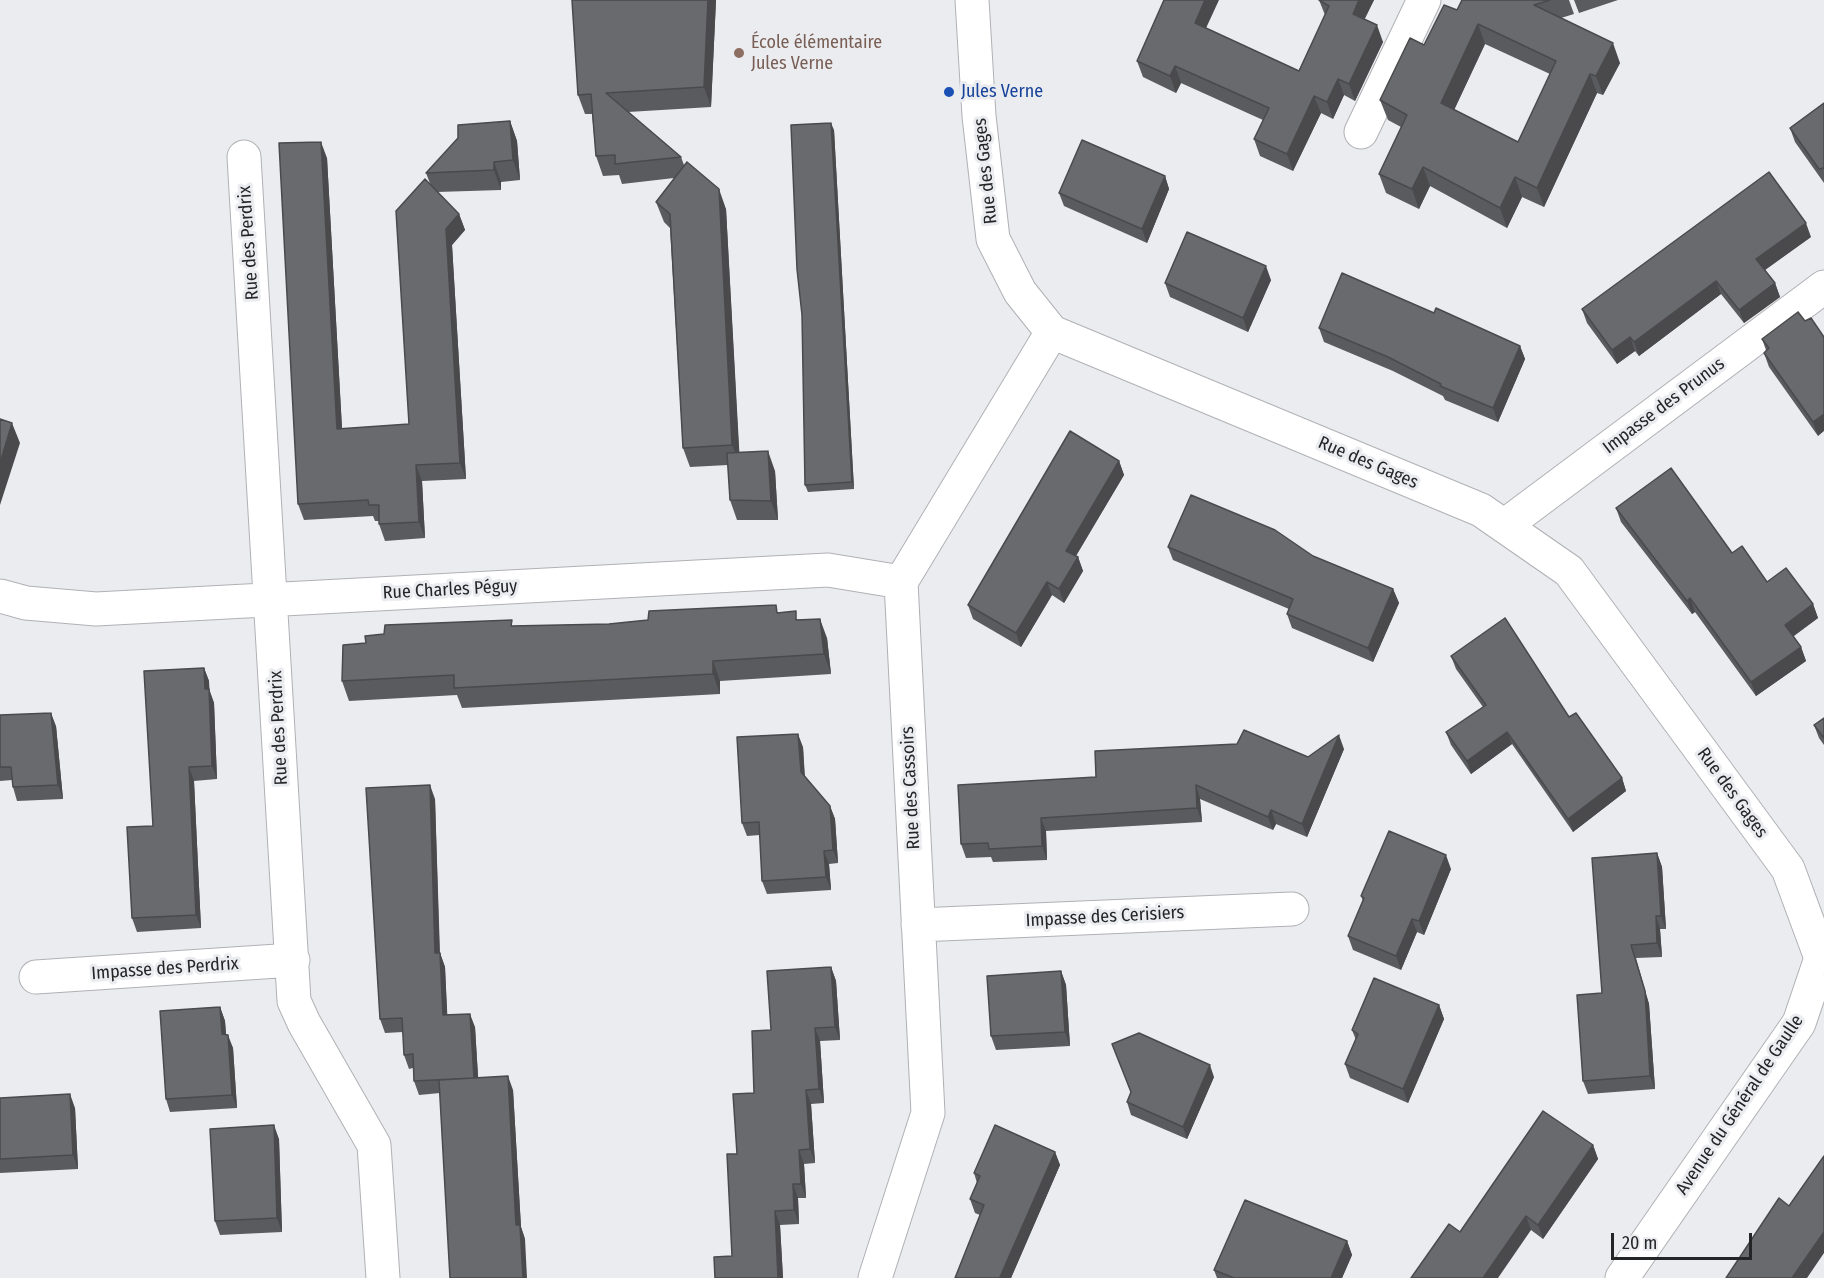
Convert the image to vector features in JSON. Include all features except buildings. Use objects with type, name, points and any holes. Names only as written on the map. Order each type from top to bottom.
[{"type":"street","name":"Rue des Gages","points":[[972,0],[979,116],[993,239],[1020,292],[1052,332],[1481,510],[1569,571],[1788,869],[1822,957]]},
{"type":"street","points":[[1361,132],[1424,0]]},
{"type":"street","name":"Rue des Perdrix","points":[[243,157],[272,599],[294,1001],[374,1145],[383,1278]]},
{"type":"street","name":"Impasse des Prunus","points":[[1504,526],[1824,287]]},
{"type":"street","points":[[901,582],[1052,332]]},
{"type":"street","name":"Rue Charles Péguy","points":[[0,596],[26,603],[96,609],[828,570],[901,582]]},
{"type":"street","name":"Rue des Cassoirs","points":[[875,1278],[928,1113],[901,582]]},
{"type":"street","name":"Impasse des Cerisiers","points":[[918,925],[1292,909]]},
{"type":"street","name":"Avenue du Général de Gaulle","points":[[1622,1278],[1799,1023],[1822,957]]},
{"type":"street","name":"Impasse des Perdrix","points":[[36,977],[293,960]]},
{"type":"place","name":"École élémentaire Jules Verne","points":[[739,53]]},
{"type":"place","name":"Jules Verne","points":[[949,92]]}]
